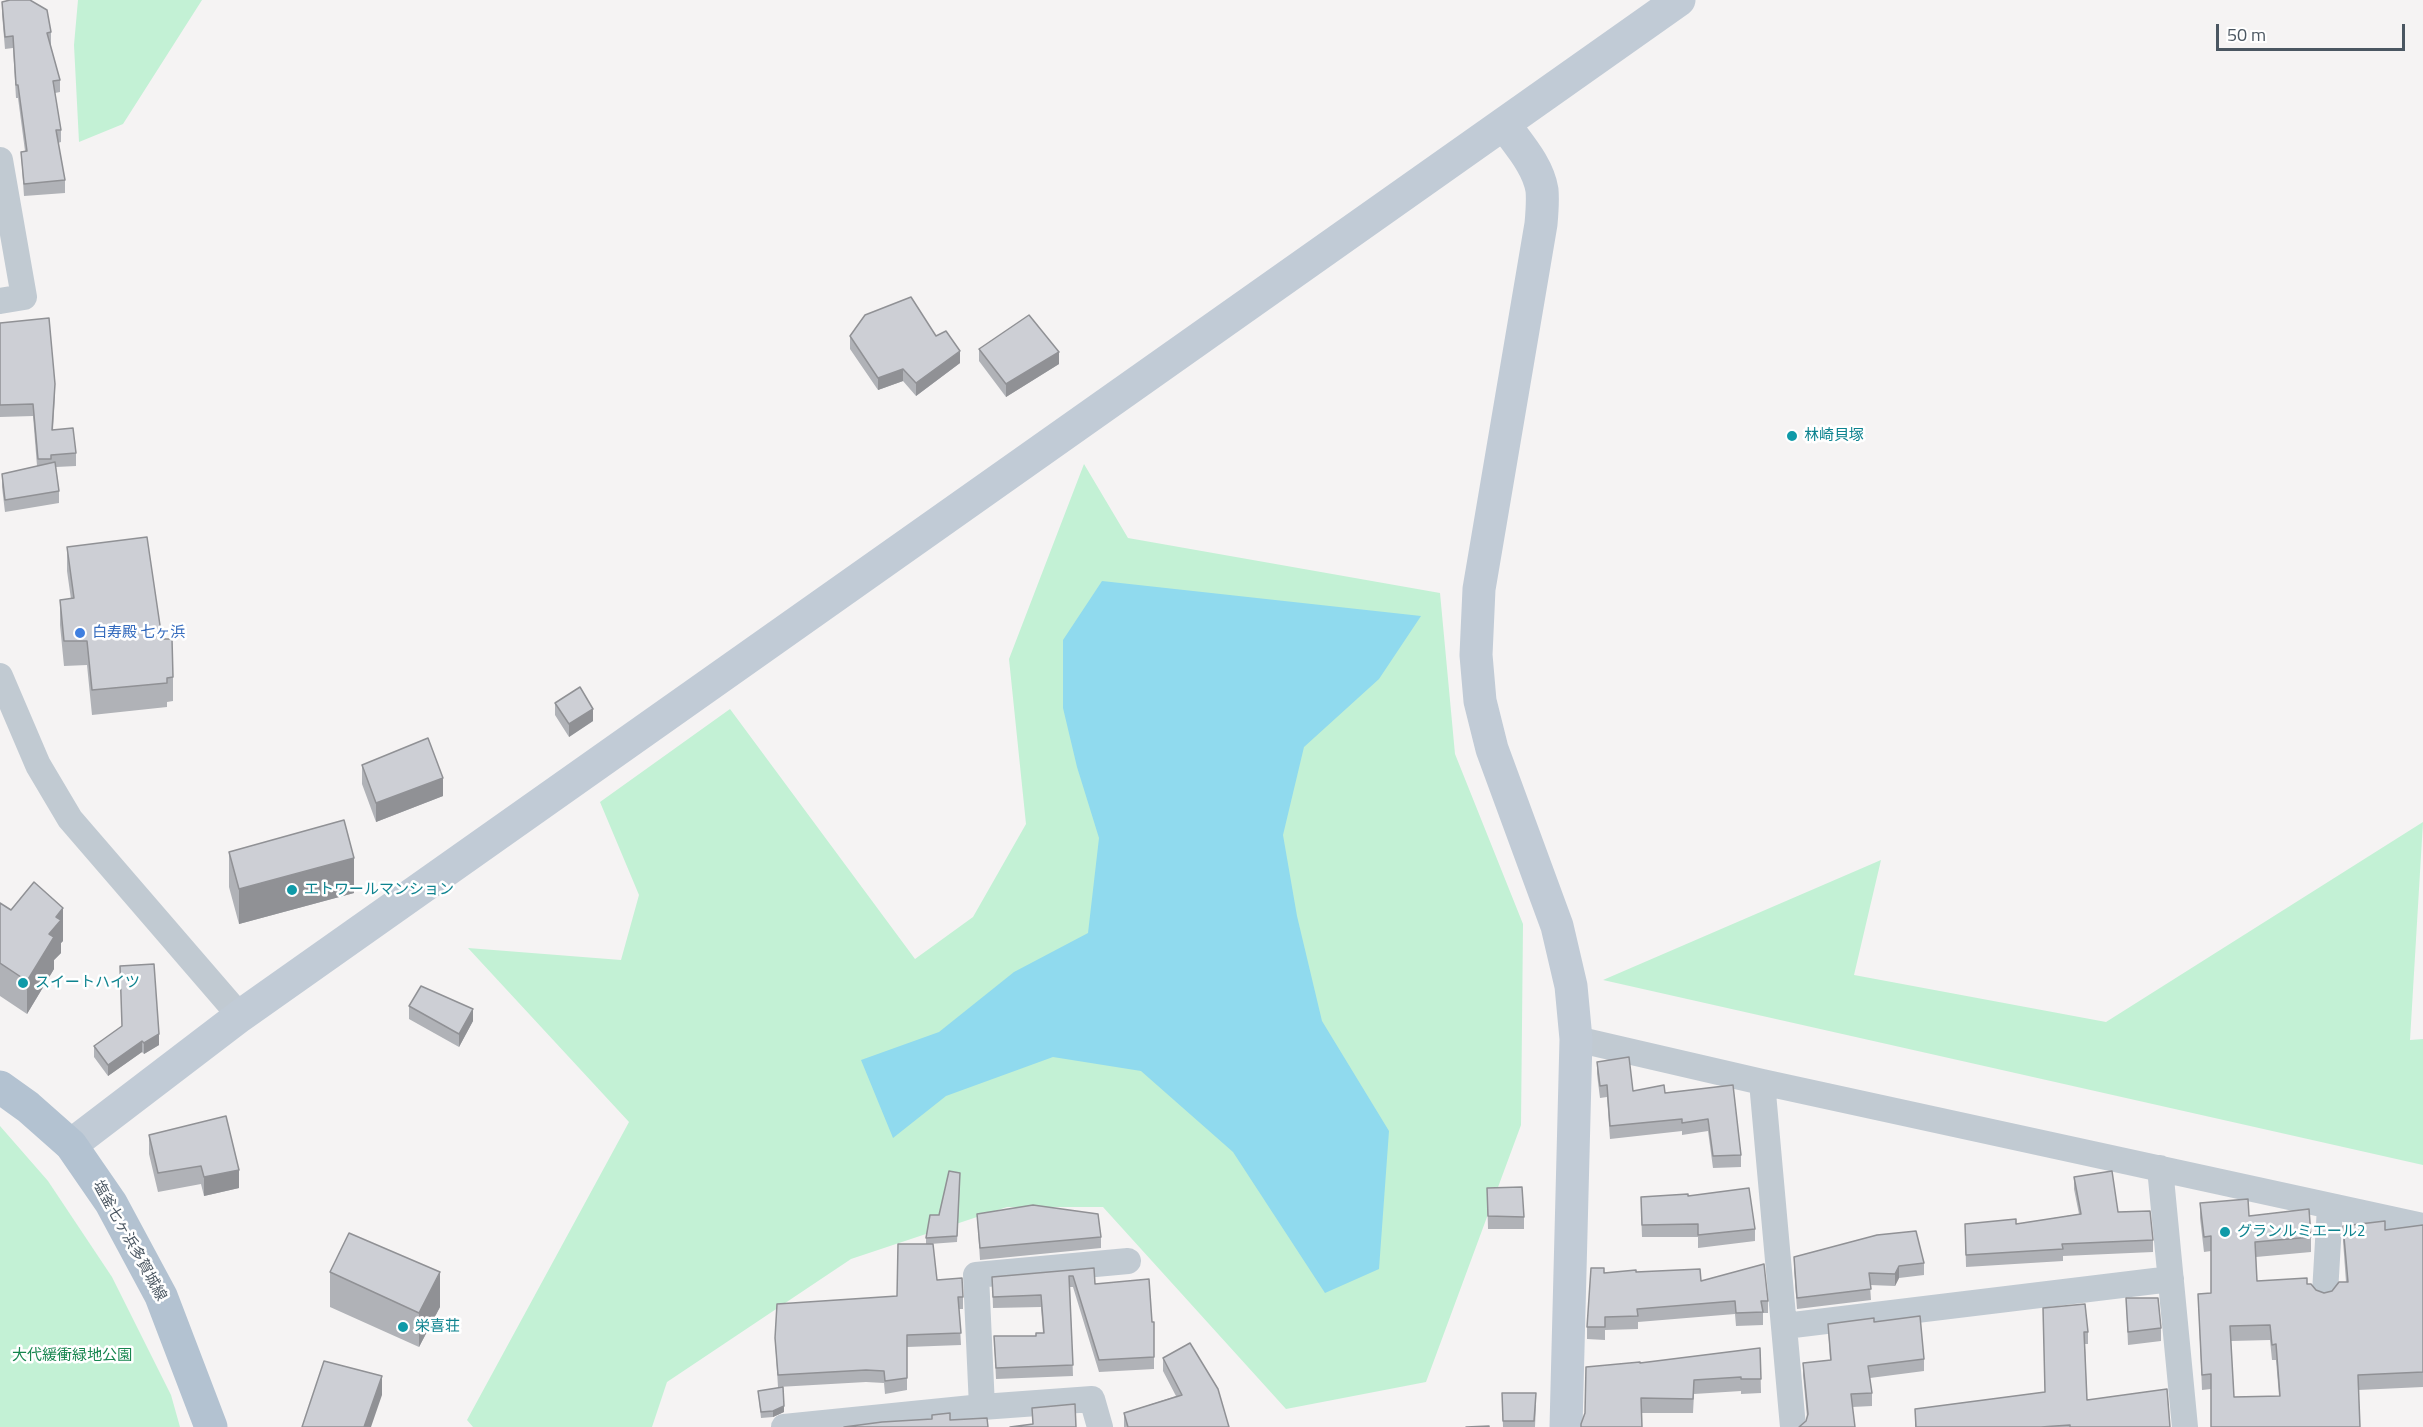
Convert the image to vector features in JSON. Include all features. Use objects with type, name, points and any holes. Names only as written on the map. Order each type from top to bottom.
[{"type":"main road","name":"塩釜七ヶ浜多賀城線","points":[[0,1088],[28,1107],[71,1145],[111,1203],[161,1296],[212,1427]]},
{"type":"street","points":[[71,1145],[240,1016],[1679,0]]},
{"type":"street","points":[[1504,124],[1533,164],[1538,177],[1542,190],[1541,224],[1479,588],[1476,655],[1480,701],[1492,749],[1557,926],[1571,986],[1576,1039],[1566,1427]]},
{"type":"street","points":[[0,160],[24,297],[0,301]]},
{"type":"street","points":[[0,676],[38,765],[70,819],[240,1016]]},
{"type":"street","points":[[1576,1039],[1762,1082],[2423,1226]]},
{"type":"street","points":[[1762,1082],[1793,1427]]},
{"type":"street","points":[[2160,1168],[2185,1427]]},
{"type":"street","points":[[2325,1293],[2330,1207]]},
{"type":"street","points":[[982,1407],[976,1275],[1128,1261]]},
{"type":"street","points":[[1785,1326],[2171,1279]]},
{"type":"street","points":[[784,1427],[982,1407],[1092,1399],[1100,1427]]},
{"type":"green space","points":[[78,0],[202,0],[123,124],[79,142],[74,45]]},
{"type":"green space","points":[[1084,464],[1128,538],[1440,593],[1455,754],[1523,924],[1521,1125],[1426,1382],[1286,1409],[1103,1207],[1007,1207],[851,1259],[667,1382],[652,1427],[473,1427],[467,1420],[629,1122],[468,948],[621,960],[639,895],[600,802],[730,709],[915,959],[973,917],[1026,824],[1009,659]]},
{"type":"green space","points":[[2423,822],[2410,1040],[2423,1039],[2423,1165],[1603,980],[1881,860],[1854,975],[2106,1022]]},
{"type":"green space","name":"大代緩衝緑地公園","points":[[0,1126],[48,1181],[112,1277],[171,1395],[180,1427],[0,1427]]},
{"type":"water","points":[[1102,581],[1421,616],[1379,679],[1304,747],[1283,835],[1297,916],[1322,1021],[1389,1131],[1379,1269],[1325,1293],[1233,1152],[1141,1071],[1053,1057],[946,1096],[893,1138],[861,1060],[939,1032],[1014,972],[1088,933],[1099,838],[1077,767],[1063,708],[1063,640]]},
{"type":"building","points":[[30,0],[47,10],[51,32],[47,33],[60,80],[53,81],[61,130],[56,130],[65,180],[24,184],[21,152],[27,151],[18,85],[16,85],[13,36],[5,37],[2,2]]},
{"type":"building","points":[[911,297],[936,336],[946,331],[960,351],[916,383],[903,369],[878,378],[850,336],[865,315]]},
{"type":"building","points":[[1029,315],[1059,352],[1006,384],[979,349]]},
{"type":"building","points":[[49,318],[55,384],[52,430],[73,428],[76,453],[51,455],[51,459],[38,459],[33,404],[0,405],[0,323]]},
{"type":"building","points":[[55,462],[59,491],[5,500],[2,474]]},
{"type":"building","points":[[147,537],[162,639],[172,639],[173,677],[167,678],[167,683],[92,690],[87,641],[64,641],[60,600],[74,598],[67,547]]},
{"type":"building","points":[[580,687],[593,709],[569,724],[555,703]]},
{"type":"building","points":[[428,738],[443,778],[376,803],[362,765]]},
{"type":"building","points":[[344,820],[354,858],[239,889],[229,852]]},
{"type":"building","points":[[34,882],[63,908],[56,917],[61,920],[49,934],[54,937],[27,981],[0,963],[0,903],[11,910]]},
{"type":"building","points":[[154,964],[159,1034],[144,1043],[142,1041],[108,1065],[94,1046],[122,1026],[120,966]]},
{"type":"building","points":[[421,986],[473,1009],[459,1034],[409,1006]]},
{"type":"building","points":[[1629,1057],[1633,1091],[1664,1085],[1665,1093],[1733,1085],[1741,1155],[1713,1156],[1708,1119],[1682,1123],[1682,1119],[1610,1126],[1607,1085],[1600,1086],[1597,1062]]},
{"type":"building","points":[[226,1116],[239,1170],[204,1177],[201,1166],[158,1173],[149,1135]]},
{"type":"building","points":[[949,1171],[960,1173],[957,1236],[926,1238],[930,1215],[939,1215]]},
{"type":"building","points":[[2112,1171],[2118,1212],[2150,1211],[2153,1240],[2062,1244],[2063,1249],[1966,1255],[1965,1224],[2016,1219],[2016,1224],[2081,1214],[2074,1177]]},
{"type":"building","points":[[1522,1187],[1524,1217],[1488,1216],[1487,1188]]},
{"type":"building","points":[[1749,1188],[1755,1229],[1698,1235],[1698,1224],[1642,1225],[1641,1197],[1688,1194],[1688,1196]]},
{"type":"building","points":[[2248,1199],[2249,1216],[2309,1209],[2311,1237],[2255,1242],[2257,1281],[2307,1278],[2307,1284],[2311,1284],[2316,1290],[2324,1293],[2332,1291],[2339,1282],[2348,1282],[2343,1226],[2385,1221],[2385,1230],[2423,1225],[2423,1372],[2358,1375],[2360,1427],[2211,1427],[2211,1374],[2202,1375],[2198,1294],[2211,1293],[2211,1236],[2204,1237],[2200,1203]],"holes":[[[2270,1325],[2272,1345],[2276,1344],[2280,1396],[2234,1397],[2230,1326]]]},
{"type":"building","points":[[1033,1205],[1098,1214],[1101,1237],[980,1248],[977,1214]]},
{"type":"building","points":[[1916,1231],[1924,1263],[1899,1266],[1895,1274],[1869,1273],[1871,1289],[1797,1298],[1794,1257],[1877,1235]]},
{"type":"building","points":[[349,1233],[440,1272],[419,1313],[330,1272]]},
{"type":"building","points":[[898,1244],[933,1244],[937,1280],[962,1278],[963,1297],[958,1297],[961,1333],[907,1335],[907,1378],[885,1381],[884,1371],[866,1370],[778,1375],[775,1338],[777,1304],[897,1296]]},
{"type":"building","points":[[1764,1264],[1768,1301],[1761,1301],[1763,1312],[1736,1313],[1735,1301],[1637,1309],[1638,1316],[1605,1317],[1605,1327],[1587,1327],[1591,1268],[1604,1268],[1604,1273],[1700,1269],[1701,1281]]},
{"type":"building","points":[[1094,1268],[1095,1284],[1149,1279],[1152,1322],[1154,1322],[1154,1357],[1099,1360],[1073,1276],[1069,1276],[1073,1365],[996,1368],[994,1336],[1036,1336],[1036,1333],[1044,1333],[1041,1295],[993,1297],[992,1277]]},
{"type":"building","points":[[2126,1298],[2158,1298],[2161,1328],[2128,1332]]},
{"type":"building","points":[[2085,1304],[2088,1332],[2084,1332],[2087,1400],[2167,1389],[2170,1427],[2070,1427],[2070,1425],[1916,1427],[1915,1409],[2045,1392],[2043,1308]]},
{"type":"building","points":[[1920,1316],[1924,1359],[1868,1366],[1872,1393],[1851,1394],[1855,1427],[1799,1427],[1806,1421],[1808,1414],[1803,1363],[1831,1360],[1828,1324],[1874,1318],[1874,1322]]},
{"type":"building","points":[[1190,1343],[1218,1389],[1229,1427],[1128,1427],[1124,1413],[1182,1395],[1163,1358]]},
{"type":"building","points":[[1760,1348],[1761,1379],[1741,1379],[1741,1377],[1694,1380],[1693,1399],[1641,1398],[1642,1427],[1581,1427],[1585,1413],[1586,1367],[1640,1363]]},
{"type":"building","points":[[324,1361],[382,1376],[364,1427],[302,1427]]},
{"type":"building","points":[[783,1387],[784,1406],[773,1411],[761,1412],[758,1391]]},
{"type":"building","points":[[1502,1393],[1536,1393],[1534,1421],[1503,1421]]},
{"type":"building","points":[[1075,1404],[1076,1427],[1010,1427],[1033,1424],[1032,1408]]},
{"type":"building","points":[[950,1413],[950,1420],[987,1418],[988,1427],[844,1427],[932,1419],[932,1415]]},
{"type":"place","name":"林崎貝塚","points":[[1792,436]]},
{"type":"place","name":"白寿殿 七ヶ浜","points":[[80,633]]},
{"type":"place","name":"エトワールマンション","points":[[292,890]]},
{"type":"place","name":"スイートハイツ","points":[[23,983]]},
{"type":"place","name":"グランルミエール2","points":[[2225,1232]]},
{"type":"place","name":"栄喜荘","points":[[403,1327]]}]
